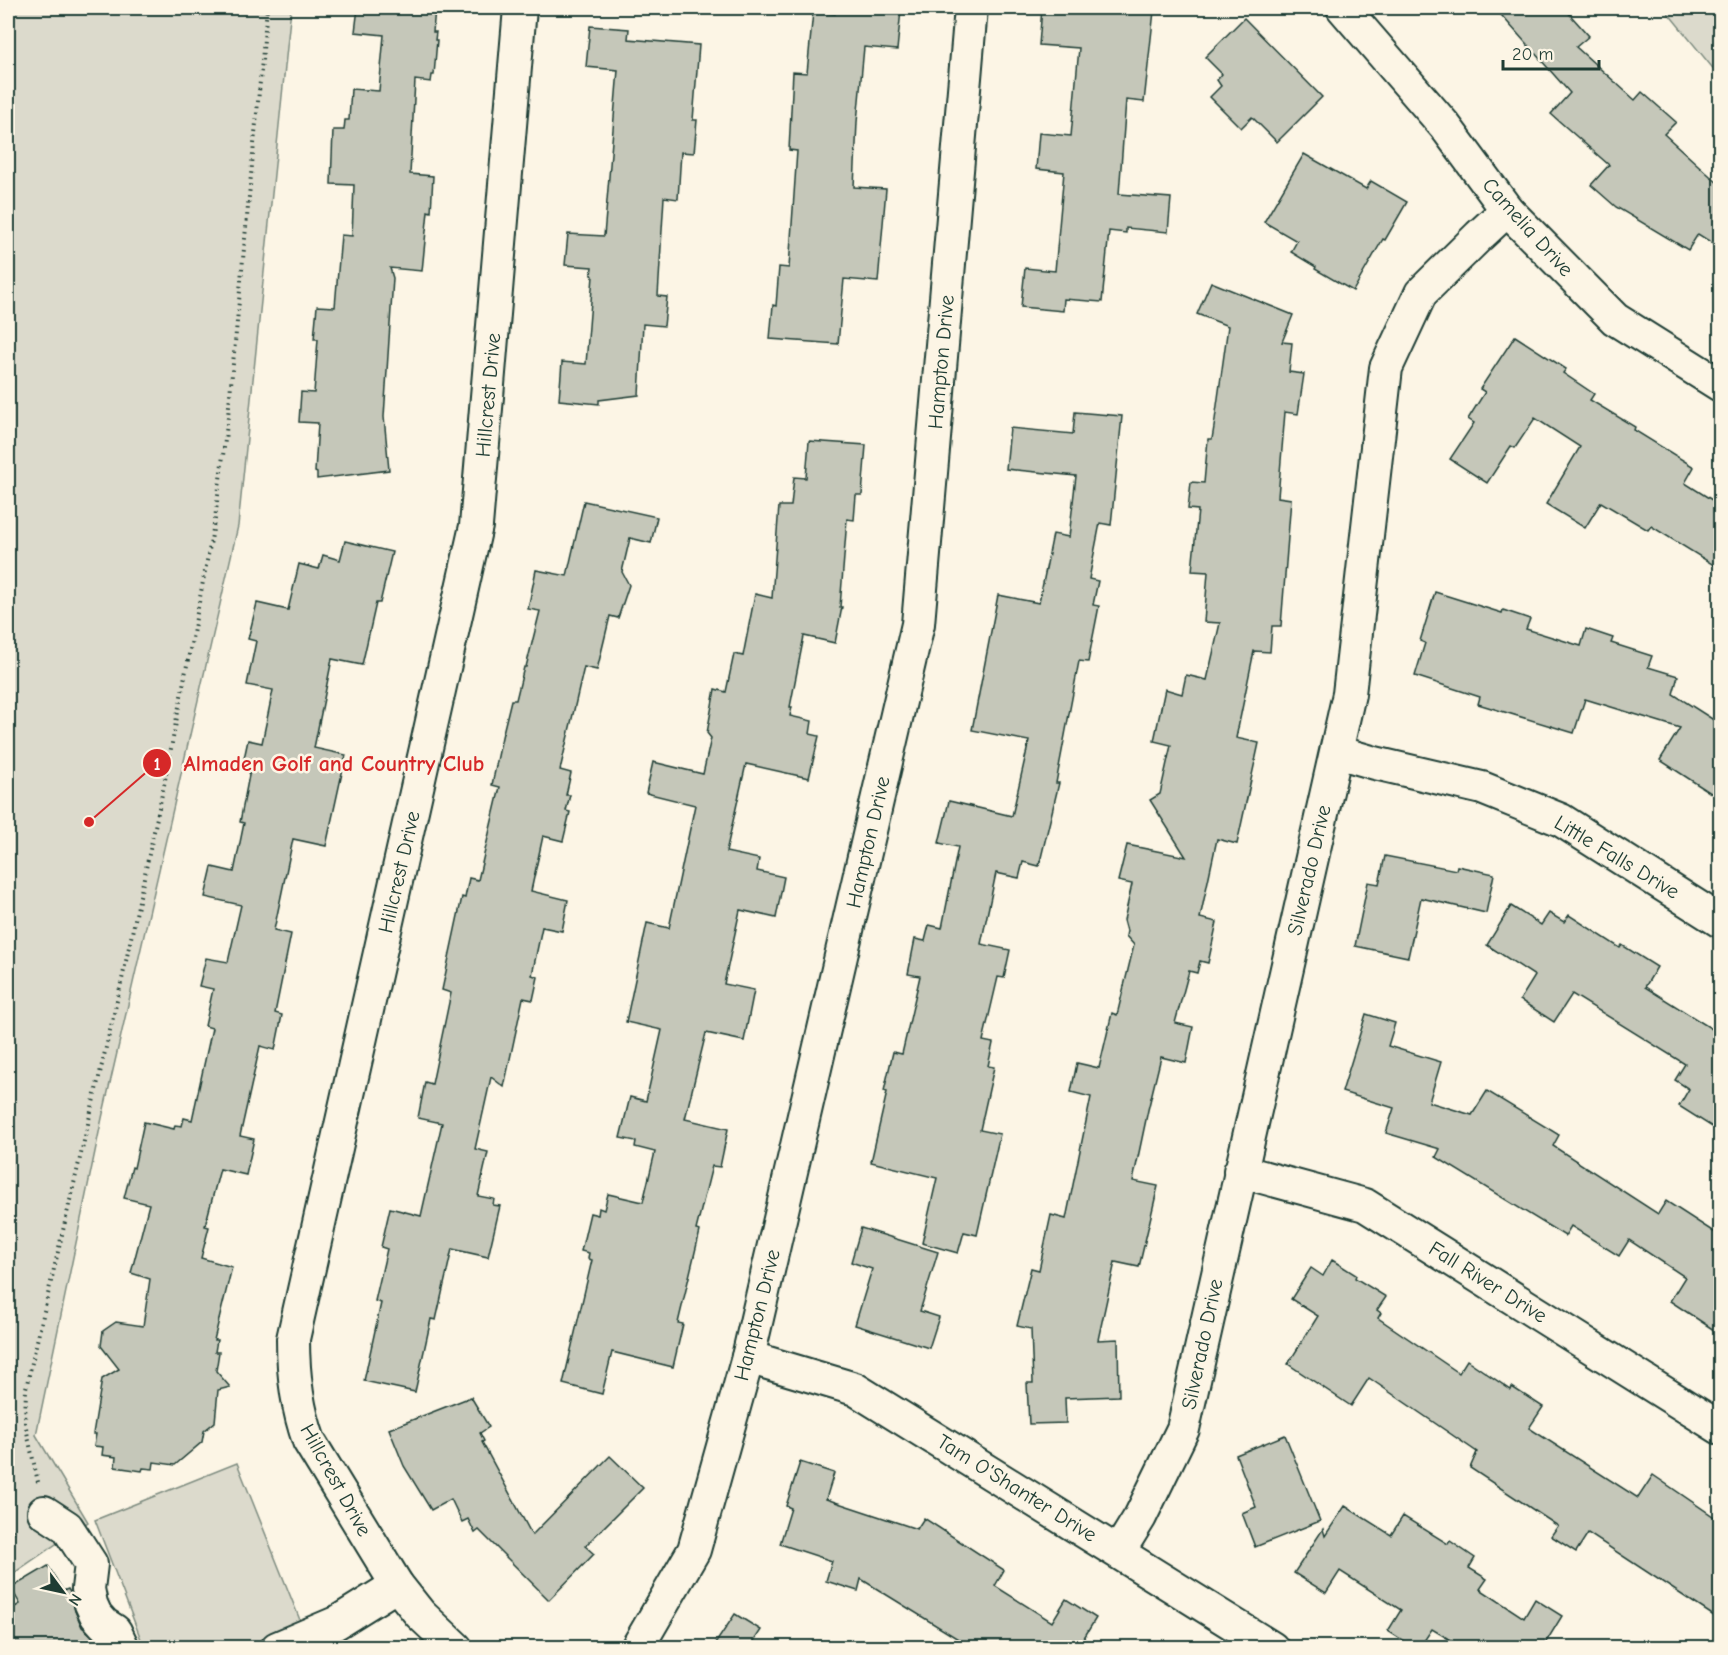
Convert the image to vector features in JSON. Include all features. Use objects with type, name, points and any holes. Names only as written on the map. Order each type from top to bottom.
[{"type":"street","name":"Hillcrest Drive","points":[[456,1647],[420,1614],[397,1585],[309,1441],[300,1416],[296,1393],[292,1339],[476,526],[520,8]]},
{"type":"street","name":"Hampton Drive","points":[[637,1647],[694,1550],[748,1357],[918,624],[971,8]]},
{"type":"street","name":"Camelia Drive","points":[[1343,8],[1445,126],[1508,210],[1614,319],[1720,385]]},
{"type":"street","name":"Silverado Drive","points":[[1119,1551],[1140,1517],[1183,1429],[1336,752],[1349,694],[1386,368],[1421,293],[1508,210]]},
{"type":"street","name":"Little Falls Drive","points":[[1336,752],[1482,788],[1561,820],[1720,921]]},
{"type":"street","name":"Fall River Drive","points":[[1240,1171],[1365,1205],[1720,1428]]},
{"type":"street","name":"Tam O'Shanter Drive","points":[[748,1357],[855,1389],[1272,1647]]},
{"type":"street","points":[[44,1512],[67,1527],[91,1564],[88,1589],[91,1604],[96,1615],[104,1624],[115,1631],[123,1647]]},
{"type":"street","points":[[277,1647],[336,1623],[397,1585]]},
{"type":"path","points":[[8,19],[10,8]]},
{"type":"path","points":[[33,1455],[25,1423],[24,1406],[30,1370],[123,975],[162,795],[215,519],[229,404],[267,8]]},
{"type":"shaded area","points":[[8,8],[291,8],[238,526],[102,1118],[36,1435],[88,1522],[8,1577]]},
{"type":"shaded area","points":[[1664,8],[1720,8],[1720,77]]},
{"type":"shaded area","points":[[237,1463],[302,1625],[243,1647],[144,1647],[95,1520]]},
{"type":"building","points":[[358,8],[435,8],[433,32],[436,32],[435,40],[437,40],[434,75],[432,75],[431,82],[415,80],[410,174],[433,176],[431,212],[428,211],[422,271],[390,268],[393,278],[384,417],[389,470],[317,479],[315,472],[318,423],[299,422],[301,392],[314,393],[318,339],[314,339],[317,306],[335,307],[341,235],[352,236],[354,185],[331,184],[333,130],[344,130],[345,120],[349,120],[351,89],[379,91],[384,35],[355,32]]},
{"type":"building","points":[[835,8],[901,10],[897,50],[864,47],[857,122],[854,187],[886,189],[878,282],[844,279],[838,344],[770,339],[773,305],[776,306],[779,267],[789,268],[797,151],[789,150],[793,72],[807,73],[813,12],[835,14]]},
{"type":"building","points":[[1042,8],[1129,8],[1154,11],[1144,102],[1126,100],[1119,194],[1171,198],[1168,232],[1126,228],[1126,233],[1109,231],[1102,302],[1064,299],[1063,311],[1021,307],[1025,268],[1055,271],[1064,172],[1036,169],[1039,133],[1071,136],[1079,48],[1039,45]]},
{"type":"building","points":[[1495,8],[1564,8],[1589,36],[1576,47],[1635,100],[1642,92],[1676,122],[1664,134],[1720,185],[1720,248],[1698,234],[1688,250],[1616,207],[1591,185],[1609,165],[1551,114],[1570,93]]},
{"type":"building","points":[[1244,18],[1322,97],[1277,142],[1252,117],[1241,128],[1210,97],[1221,86],[1217,80],[1222,74],[1205,57]]},
{"type":"building","points":[[590,26],[629,29],[628,39],[699,45],[693,120],[697,120],[694,153],[681,152],[678,199],[664,197],[658,296],[667,297],[664,326],[643,324],[639,395],[599,400],[599,404],[559,400],[562,362],[586,364],[593,276],[591,275],[592,267],[565,265],[568,234],[604,236],[618,70],[586,67]]},
{"type":"building","points":[[1304,154],[1366,189],[1371,181],[1407,202],[1353,291],[1291,252],[1297,241],[1264,222]]},
{"type":"building","points":[[1211,282],[1293,315],[1282,342],[1292,343],[1289,372],[1304,374],[1298,414],[1285,412],[1278,497],[1291,499],[1281,626],[1272,626],[1270,652],[1254,651],[1236,738],[1259,743],[1237,844],[1217,839],[1200,918],[1217,922],[1208,963],[1200,961],[1197,973],[1189,971],[1175,1023],[1193,1027],[1186,1063],[1161,1057],[1148,1110],[1133,1181],[1158,1186],[1139,1267],[1115,1262],[1098,1340],[1118,1339],[1119,1396],[1065,1398],[1066,1423],[1029,1424],[1027,1383],[1033,1383],[1031,1329],[1017,1326],[1031,1268],[1039,1270],[1051,1215],[1066,1219],[1091,1097],[1071,1092],[1077,1063],[1099,1068],[1112,1013],[1117,1015],[1134,945],[1126,936],[1124,920],[1132,884],[1118,881],[1127,845],[1186,857],[1150,800],[1160,794],[1171,745],[1154,741],[1165,689],[1182,694],[1186,675],[1207,680],[1220,623],[1204,622],[1208,572],[1192,571],[1198,510],[1188,509],[1191,482],[1204,483],[1208,439],[1212,439],[1228,326],[1197,314]]},
{"type":"building","points":[[1515,336],[1566,369],[1563,373],[1594,394],[1590,400],[1694,467],[1685,483],[1720,505],[1720,569],[1651,526],[1648,530],[1601,502],[1585,528],[1546,504],[1580,447],[1535,418],[1515,448],[1511,446],[1487,483],[1450,459],[1474,423],[1468,419],[1485,392],[1480,389]]},
{"type":"building","points":[[1075,412],[1122,416],[1111,525],[1100,523],[1089,579],[1098,581],[1093,605],[1099,606],[1088,662],[1079,661],[1056,783],[1059,783],[1039,866],[1023,862],[1019,878],[996,873],[981,944],[1010,950],[1004,978],[998,977],[983,1041],[993,1043],[988,1066],[994,1067],[980,1130],[1000,1134],[977,1235],[964,1232],[958,1253],[922,1243],[937,1178],[871,1162],[887,1092],[884,1091],[893,1052],[902,1054],[920,976],[908,974],[915,939],[925,941],[929,925],[942,928],[958,847],[939,843],[949,801],[1012,816],[1029,741],[972,730],[998,595],[1039,603],[1053,534],[1069,537],[1076,476],[1006,469],[1010,428],[1073,434]]},
{"type":"building","points":[[809,441],[866,445],[862,495],[856,495],[854,520],[847,519],[840,607],[842,607],[835,643],[804,636],[790,707],[792,707],[790,716],[812,721],[810,734],[819,736],[809,778],[746,764],[726,852],[759,859],[757,871],[784,877],[776,918],[740,910],[724,984],[754,990],[744,1041],[706,1033],[685,1119],[728,1129],[720,1167],[712,1166],[696,1230],[700,1231],[678,1323],[683,1324],[673,1367],[612,1352],[602,1394],[563,1384],[592,1260],[588,1259],[589,1253],[581,1251],[590,1213],[598,1215],[599,1208],[604,1210],[608,1194],[643,1202],[655,1152],[635,1147],[636,1141],[620,1138],[630,1097],[646,1101],[662,1030],[626,1022],[647,923],[669,928],[695,805],[646,793],[653,762],[703,774],[711,738],[707,733],[715,689],[726,692],[734,654],[743,656],[755,594],[772,598],[779,506],[791,506],[794,477],[806,478]]},
{"type":"building","points":[[584,501],[657,517],[651,543],[630,538],[622,572],[629,585],[618,618],[610,616],[597,670],[584,667],[560,770],[571,773],[566,795],[570,795],[566,811],[570,812],[563,841],[543,836],[531,891],[568,900],[562,931],[542,927],[532,975],[538,977],[533,1000],[523,998],[504,1087],[491,1077],[475,1149],[488,1152],[478,1196],[494,1199],[493,1205],[500,1206],[488,1257],[452,1249],[436,1320],[431,1319],[415,1392],[364,1381],[381,1303],[375,1301],[387,1249],[381,1247],[390,1208],[421,1216],[442,1123],[418,1118],[425,1082],[432,1084],[451,993],[442,990],[462,897],[465,898],[469,878],[478,880],[500,787],[492,785],[502,737],[511,700],[516,700],[524,667],[526,667],[540,611],[528,609],[536,570],[567,576]]},
{"type":"building","points":[[345,541],[392,552],[380,603],[376,603],[362,665],[332,659],[314,748],[346,755],[326,846],[293,839],[274,930],[291,934],[275,1013],[282,1015],[275,1050],[260,1046],[240,1136],[254,1139],[246,1175],[220,1169],[205,1226],[209,1227],[201,1258],[232,1267],[214,1340],[217,1340],[215,1352],[219,1352],[216,1371],[230,1387],[218,1390],[215,1422],[204,1431],[202,1442],[175,1465],[154,1462],[153,1469],[143,1468],[142,1471],[115,1467],[116,1457],[102,1455],[103,1447],[94,1446],[96,1434],[93,1434],[102,1379],[119,1369],[101,1346],[103,1331],[116,1322],[143,1326],[150,1279],[131,1273],[149,1204],[124,1198],[132,1167],[134,1168],[144,1122],[174,1129],[175,1125],[182,1126],[184,1118],[192,1120],[212,1028],[205,1026],[213,989],[199,986],[206,958],[228,962],[241,905],[205,897],[212,867],[234,872],[244,823],[240,822],[250,770],[242,768],[248,740],[262,743],[273,690],[247,685],[256,641],[248,639],[257,603],[288,610],[299,564],[319,569],[323,555],[340,560]]},
{"type":"building","points":[[1435,592],[1502,613],[1503,610],[1530,619],[1526,629],[1581,646],[1586,629],[1613,638],[1611,643],[1652,656],[1648,667],[1678,676],[1673,694],[1720,724],[1720,799],[1660,760],[1680,728],[1585,699],[1574,733],[1478,704],[1480,697],[1415,676],[1425,643],[1420,641]]},
{"type":"building","points":[[1385,856],[1456,870],[1457,866],[1494,874],[1486,913],[1421,898],[1408,957],[1355,946],[1368,882],[1379,884]]},
{"type":"building","points":[[1511,906],[1541,925],[1549,913],[1564,922],[1569,915],[1620,948],[1622,945],[1657,967],[1645,987],[1720,1034],[1720,1132],[1679,1106],[1689,1089],[1675,1080],[1685,1064],[1572,994],[1554,1022],[1520,1000],[1535,976],[1487,945]]},
{"type":"building","points":[[1366,1014],[1395,1023],[1388,1046],[1441,1062],[1429,1102],[1472,1115],[1487,1091],[1559,1135],[1553,1146],[1658,1214],[1666,1201],[1720,1236],[1720,1334],[1670,1301],[1685,1277],[1629,1240],[1619,1256],[1571,1226],[1565,1236],[1436,1157],[1440,1149],[1386,1133],[1394,1108],[1342,1092]]},
{"type":"building","points":[[861,1228],[938,1252],[920,1311],[939,1317],[929,1348],[855,1325],[872,1269],[851,1262]]},
{"type":"building","points":[[1332,1260],[1356,1275],[1355,1278],[1386,1297],[1377,1310],[1381,1313],[1378,1318],[1459,1373],[1467,1360],[1511,1390],[1512,1387],[1543,1407],[1529,1428],[1638,1498],[1653,1475],[1720,1521],[1720,1620],[1588,1533],[1576,1552],[1551,1536],[1558,1526],[1470,1468],[1477,1452],[1369,1378],[1351,1406],[1288,1364],[1318,1316],[1291,1299],[1311,1268],[1323,1276]]},
{"type":"building","points":[[471,1397],[489,1427],[480,1433],[484,1441],[482,1442],[532,1535],[610,1456],[643,1488],[585,1546],[594,1554],[549,1600],[479,1530],[475,1533],[468,1519],[462,1522],[451,1499],[431,1510],[404,1466],[389,1429]]},
{"type":"building","points":[[1285,1435],[1320,1521],[1255,1547],[1242,1513],[1256,1507],[1236,1455]]},
{"type":"building","points":[[800,1462],[834,1473],[826,1499],[917,1529],[924,1518],[1004,1570],[995,1586],[1052,1622],[1066,1599],[1096,1618],[1082,1641],[1093,1647],[971,1647],[861,1579],[858,1591],[826,1581],[832,1561],[780,1544],[791,1508],[786,1506]]},
{"type":"building","points":[[1345,1506],[1391,1535],[1403,1516],[1448,1544],[1450,1541],[1475,1558],[1469,1568],[1487,1579],[1480,1589],[1524,1618],[1535,1599],[1562,1616],[1543,1647],[1462,1647],[1432,1629],[1420,1647],[1413,1647],[1388,1631],[1401,1610],[1340,1571],[1326,1593],[1294,1573],[1323,1529],[1325,1536]]},
{"type":"building","points":[[48,1566],[63,1591],[68,1589],[71,1594],[82,1627],[98,1641],[101,1647],[8,1647],[8,1611],[20,1604],[11,1588]]},
{"type":"building","points":[[735,1614],[761,1630],[750,1647],[713,1647]]},
{"type":"place","name":"Almaden Golf and Country Club","points":[[89,822]]}]
